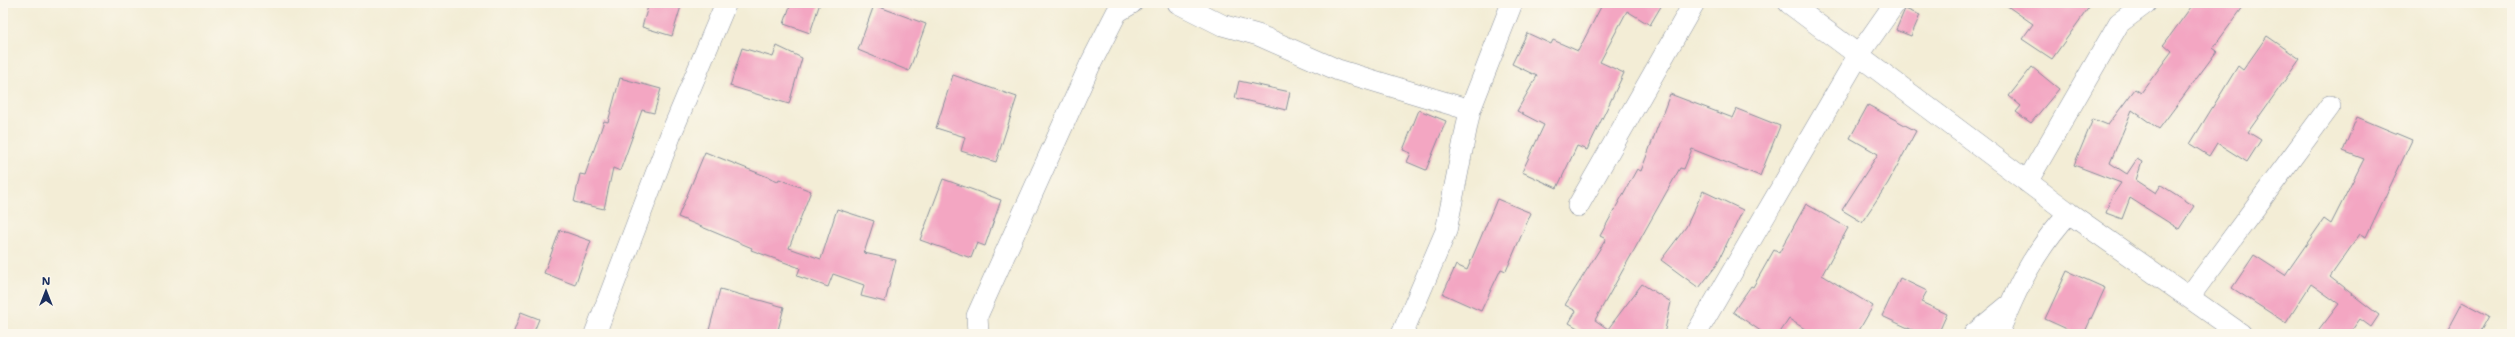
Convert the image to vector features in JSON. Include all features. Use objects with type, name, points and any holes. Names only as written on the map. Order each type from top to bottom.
[{"type":"street","points":[[596,334],[671,134],[726,3]]},
{"type":"street","points":[[978,334],[977,316],[1090,65],[1117,12],[1132,3]]},
{"type":"street","points":[[1178,3],[1222,25],[1258,35],[1338,70],[1470,110]]},
{"type":"street","points":[[1402,334],[1446,231],[1470,110],[1512,3]]},
{"type":"street","points":[[1578,206],[1694,3]]},
{"type":"street","points":[[1788,3],[2069,213],[2241,334]]},
{"type":"street","points":[[1696,334],[1858,56],[1895,3]]},
{"type":"street","points":[[2027,182],[2119,23],[2146,3]]},
{"type":"street","points":[[2189,297],[2330,106]]},
{"type":"street","points":[[1998,334],[2022,277],[2052,231],[2069,213]]},
{"type":"street","points":[[1974,334],[2010,304]]},
{"type":"building","points":[[649,3],[682,3],[672,36],[642,27]]},
{"type":"building","points":[[791,3],[820,3],[810,33],[784,24]]},
{"type":"building","points":[[1603,3],[1663,3],[1650,25],[1627,11],[1600,62],[1624,73],[1587,150],[1577,146],[1557,188],[1522,172],[1544,125],[1517,111],[1537,76],[1512,64],[1527,33],[1551,44],[1553,40],[1578,51]]},
{"type":"building","points":[[2003,3],[2092,3],[2052,59],[2022,39],[2033,24]]},
{"type":"building","points":[[2194,3],[2246,3],[2213,48],[2217,51],[2159,129],[2132,110],[2110,163],[2127,174],[2137,159],[2142,162],[2136,180],[2156,193],[2161,185],[2194,206],[2179,229],[2130,198],[2122,219],[2106,213],[2112,196],[2121,183],[2074,165],[2093,119],[2108,125],[2135,89],[2141,93],[2172,51],[2164,44]]},
{"type":"building","points":[[874,5],[926,24],[909,71],[858,50]]},
{"type":"building","points":[[1905,9],[1920,15],[1911,36],[1896,30]]},
{"type":"building","points":[[2267,36],[2300,59],[2248,132],[2261,140],[2247,162],[2217,143],[2209,156],[2190,144],[2238,66],[2243,70]]},
{"type":"building","points":[[777,46],[802,58],[789,104],[730,86],[742,48],[773,57]]},
{"type":"building","points":[[2032,67],[2059,89],[2031,123],[2016,112],[2021,106],[2009,96]]},
{"type":"building","points":[[953,75],[1017,97],[996,162],[961,151],[965,137],[936,128]]},
{"type":"building","points":[[620,78],[661,89],[654,113],[642,110],[620,171],[613,168],[604,209],[574,202],[580,174],[585,175],[604,121],[608,122]]},
{"type":"building","points":[[1239,81],[1290,92],[1286,110],[1235,98]]},
{"type":"building","points":[[1670,94],[1733,118],[1737,109],[1780,126],[1760,176],[1692,149],[1684,169],[1680,168],[1595,320],[1608,329],[1642,284],[1671,302],[1664,334],[1623,334],[1612,332],[1616,334],[1588,334],[1569,323],[1576,311],[1565,305],[1606,239],[1600,236],[1637,169],[1641,171]]},
{"type":"building","points":[[1868,105],[1916,131],[1888,183],[1862,222],[1842,210],[1878,154],[1850,138]]},
{"type":"building","points":[[1419,110],[1446,121],[1426,170],[1407,162],[1411,153],[1403,150]]},
{"type":"building","points":[[2357,117],[2412,140],[2366,237],[2360,234],[2330,277],[2379,315],[2371,327],[2360,319],[2349,334],[2316,334],[2339,304],[2311,284],[2286,323],[2232,288],[2254,255],[2285,275],[2324,219],[2331,224],[2364,159],[2343,151]]},
{"type":"building","points":[[705,152],[778,181],[779,179],[811,191],[789,248],[821,259],[837,209],[874,221],[864,253],[896,260],[885,302],[861,296],[864,285],[833,274],[828,287],[797,276],[800,268],[751,250],[752,248],[678,217]]},
{"type":"building","points":[[943,179],[1001,200],[985,246],[977,243],[971,258],[920,240]]},
{"type":"building","points":[[1703,191],[1743,210],[1716,266],[1699,288],[1661,260],[1686,227]]},
{"type":"building","points":[[1497,199],[1531,213],[1506,271],[1501,269],[1481,311],[1443,294],[1456,265],[1467,270]]},
{"type":"building","points":[[1806,204],[1848,228],[1822,275],[1873,306],[1857,334],[1813,334],[1789,319],[1779,334],[1765,334],[1733,312],[1751,286],[1753,287],[1774,250],[1779,253]]},
{"type":"building","points":[[560,230],[591,241],[575,285],[544,273]]},
{"type":"building","points":[[2067,271],[2105,288],[2084,334],[2078,334],[2045,319]]},
{"type":"building","points":[[1900,278],[1927,291],[1921,302],[1947,314],[1938,334],[1921,334],[1882,316]]},
{"type":"building","points":[[720,289],[784,307],[777,334],[708,334]]},
{"type":"building","points":[[2462,302],[2489,316],[2479,334],[2445,334]]},
{"type":"building","points":[[521,312],[539,319],[533,334],[513,334]]}]
